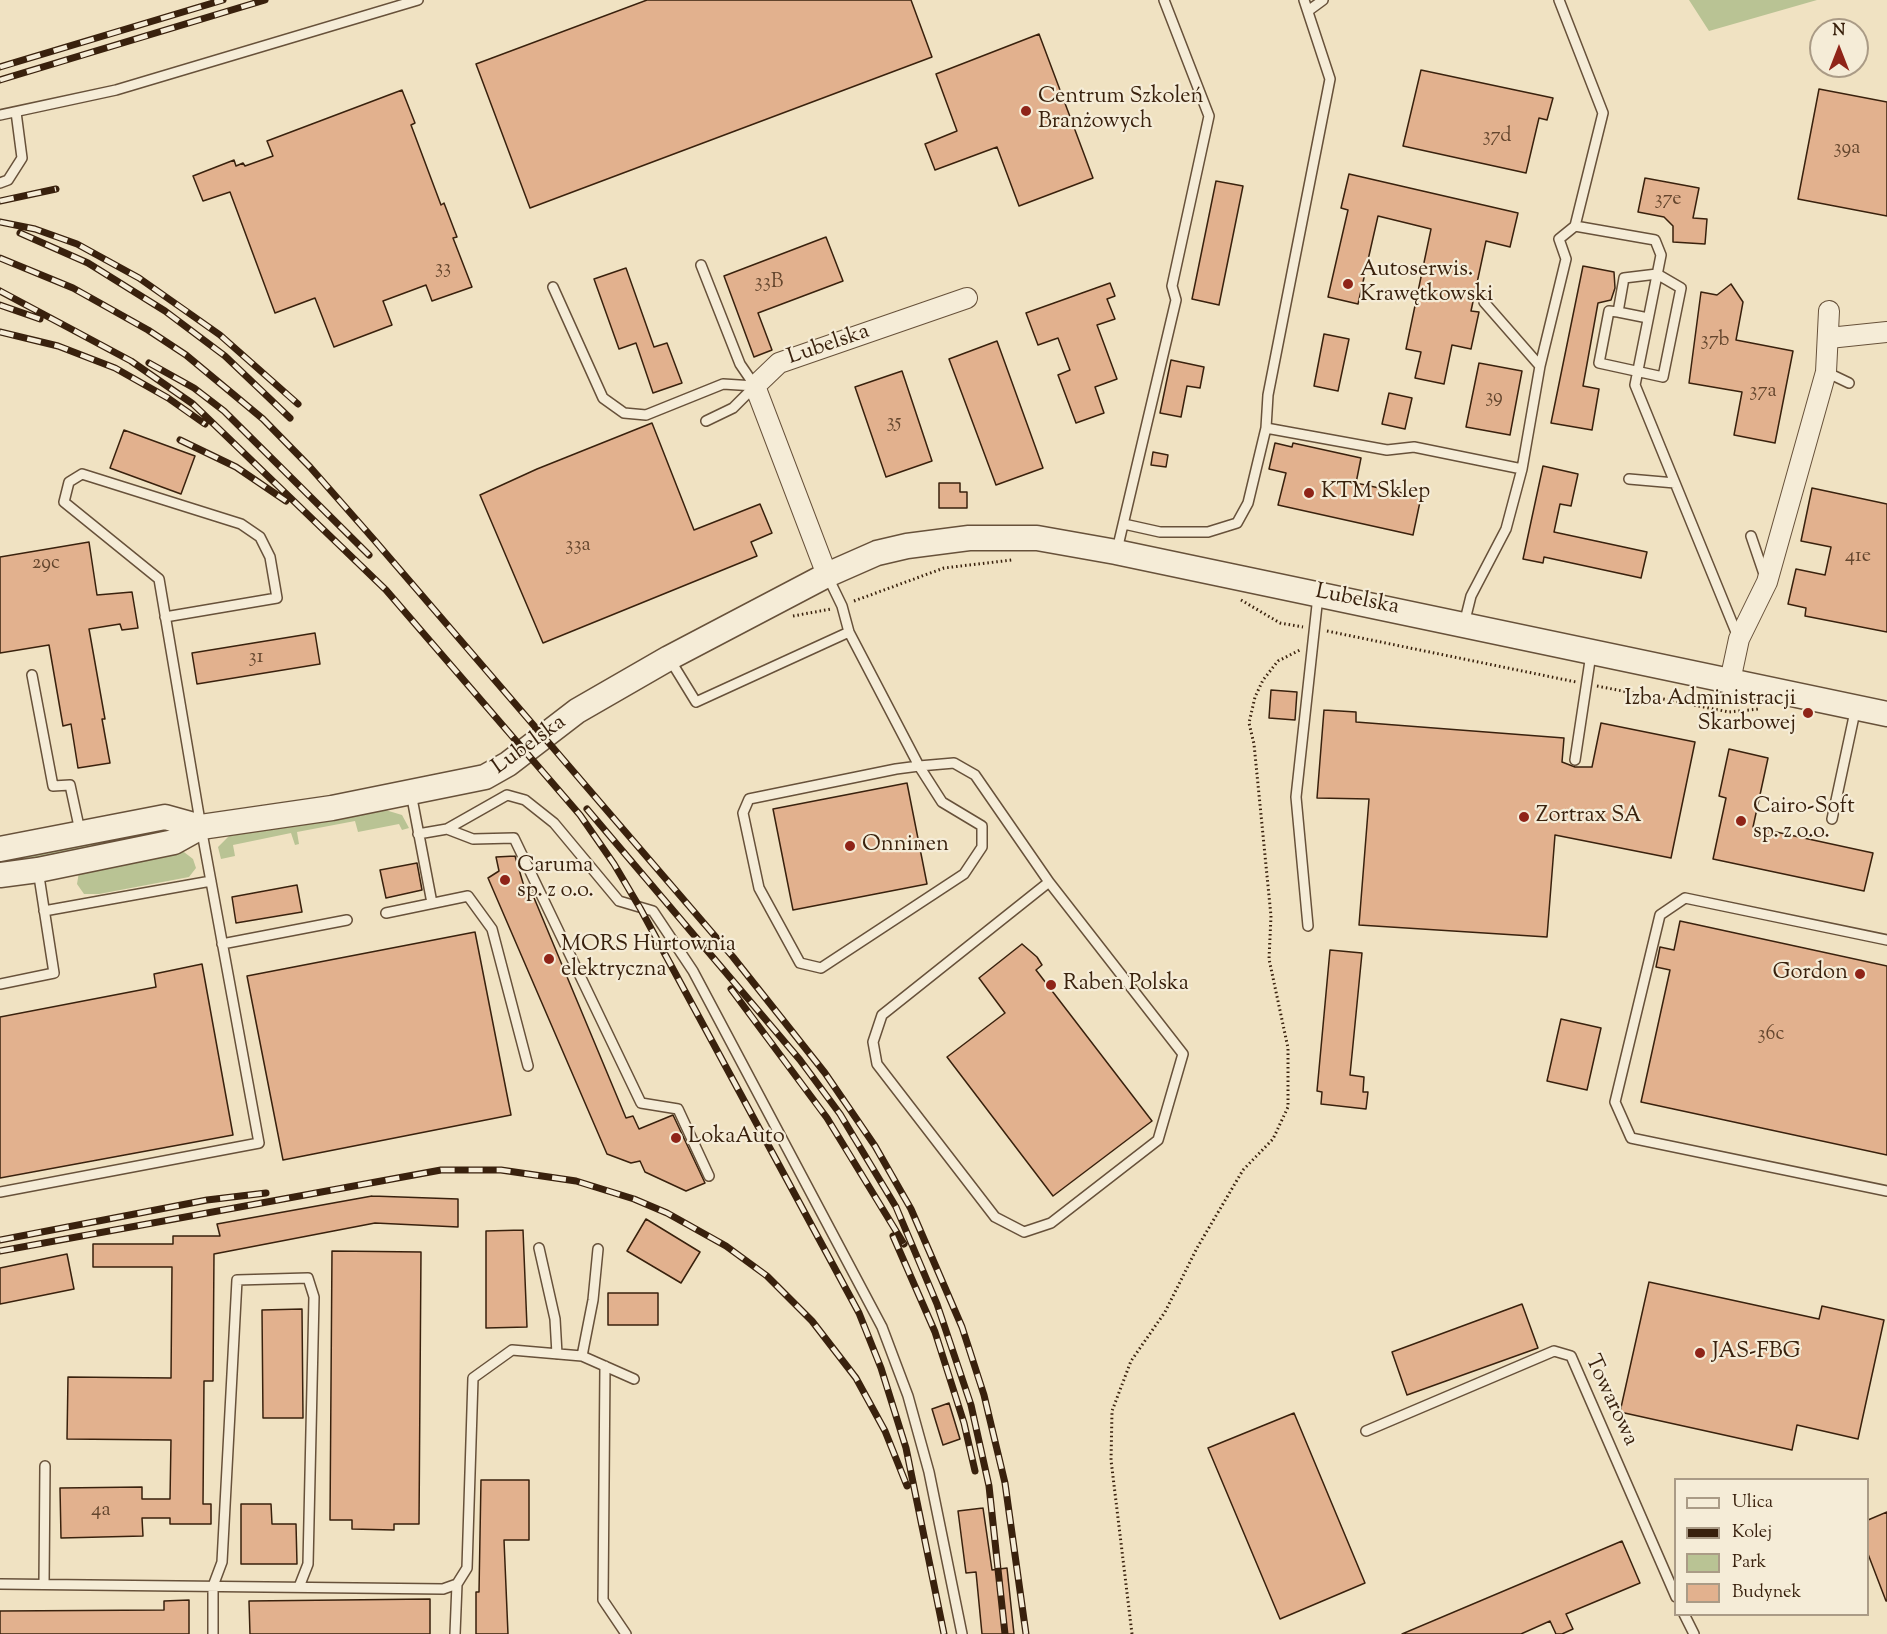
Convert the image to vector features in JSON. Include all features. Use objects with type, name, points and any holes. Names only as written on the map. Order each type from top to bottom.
[{"type":"street","name":"Lubelska","points":[[754,386],[779,363],[967,298]]},
{"type":"street","points":[[1730,681],[1739,639],[1767,582],[1826,372],[1829,310]]},
{"type":"street","points":[[1829,338],[1887,332]]},
{"type":"street","points":[[754,386],[827,575]]},
{"type":"street","name":"Lubelska","points":[[0,875],[39,870],[174,842],[201,826],[411,793],[485,777],[508,764],[563,720],[669,658],[827,575],[877,553],[907,546],[969,538],[1037,538],[1116,552],[1887,714]]},
{"type":"street","name":"Lubelska","points":[[0,849],[165,817],[201,826]]},
{"type":"lane","points":[[0,115],[116,90],[418,0]]},
{"type":"lane","points":[[1116,552],[1176,300],[1172,286],[1209,116],[1164,0]]},
{"type":"lane","points":[[1124,524],[1160,532],[1208,532],[1237,524],[1248,503],[1266,428],[1268,395],[1330,79],[1304,0]]},
{"type":"lane","points":[[1308,11],[1323,0]]},
{"type":"lane","points":[[1464,624],[1471,596],[1506,529],[1522,469],[1540,366],[1566,259],[1559,239],[1575,225],[1604,113],[1559,0]]},
{"type":"lane","points":[[0,183],[8,180],[22,158],[16,112]]},
{"type":"lane","points":[[1575,225],[1654,240],[1660,255],[1635,385],[1739,639]]},
{"type":"lane","points":[[701,265],[740,364],[754,386]]},
{"type":"lane","points":[[1618,312],[1624,278],[1657,274],[1681,288],[1663,377],[1599,363],[1609,310],[1618,312],[1648,318]]},
{"type":"lane","points":[[553,287],[603,398],[624,414],[646,415],[723,384],[754,386]]},
{"type":"lane","points":[[1484,302],[1540,366]]},
{"type":"lane","points":[[1826,372],[1849,383]]},
{"type":"lane","points":[[706,421],[732,408],[754,386]]},
{"type":"lane","points":[[1266,428],[1387,450],[1414,447],[1522,469]]},
{"type":"lane","points":[[0,1192],[259,1143],[201,826],[165,617],[159,579],[64,502],[69,482],[82,474],[242,524],[260,537],[270,557],[277,598],[165,617]]},
{"type":"lane","points":[[1629,479],[1675,483]]},
{"type":"lane","points":[[1750,536],[1767,582]]},
{"type":"lane","points":[[827,575],[842,606],[849,632],[919,766],[942,802],[982,826],[982,847],[963,874],[821,968],[800,963],[759,888],[743,813],[749,799],[896,769],[919,766],[954,763],[975,775],[1049,882],[1183,1054],[1158,1140],[1051,1223],[1024,1233],[994,1217],[877,1064],[873,1042],[882,1015],[1049,882]]},
{"type":"lane","points":[[1308,926],[1296,797],[1318,594]]},
{"type":"lane","points":[[669,658],[696,702],[849,632]]},
{"type":"lane","points":[[1575,760],[1592,651]]},
{"type":"lane","points":[[32,675],[53,786],[70,785],[81,833]]},
{"type":"lane","points":[[1832,819],[1856,707]]},
{"type":"lane","points":[[411,793],[432,903]]},
{"type":"lane","points":[[418,834],[447,829],[507,795],[525,800],[554,823],[619,901],[653,911],[693,971],[882,1327],[908,1396],[929,1472],[962,1634]]},
{"type":"lane","points":[[447,829],[473,839],[514,838],[641,1103],[678,1109],[709,1176]]},
{"type":"lane","points":[[0,984],[54,972],[39,870]]},
{"type":"lane","points":[[44,911],[211,881]]},
{"type":"lane","points":[[386,913],[468,896],[492,929],[528,1065]]},
{"type":"lane","points":[[1887,940],[1685,898],[1660,915],[1615,1101],[1631,1138],[1887,1191]]},
{"type":"lane","points":[[222,944],[347,920]]},
{"type":"lane","points":[[539,1248],[555,1319],[557,1354]]},
{"type":"lane","points":[[582,1356],[593,1300],[598,1250]]},
{"type":"lane","points":[[213,1634],[213,1586],[222,1562],[237,1280],[308,1278],[314,1297],[308,1564],[299,1587]]},
{"type":"lane","points":[[455,1634],[456,1584],[467,1568],[473,1378],[512,1350],[582,1356],[634,1379]]},
{"type":"lane","name":"Towarowa","points":[[1366,1431],[1543,1355],[1554,1351],[1571,1356],[1674,1593]]},
{"type":"lane","points":[[605,1366],[603,1600],[626,1634]]},
{"type":"lane","points":[[44,1584],[45,1466]]},
{"type":"lane","points":[[0,1584],[443,1589],[456,1584]]},
{"type":"lane","points":[[1685,1616],[1694,1634]]},
{"type":"path","points":[[1132,1634],[1111,1460],[1112,1410],[1131,1362],[1165,1312],[1203,1238],[1243,1170],[1273,1139],[1288,1107],[1288,1048],[1269,960],[1271,916],[1254,744],[1249,723],[1255,697],[1278,661],[1312,645]]},
{"type":"green space","points":[[1689,0],[1817,0],[1709,31]]},
{"type":"green space","points":[[382,809],[402,815],[409,828],[402,830],[399,824],[358,832],[355,821],[297,832],[299,844],[295,845],[291,833],[233,845],[235,856],[221,859],[218,847],[229,836]]},
{"type":"green space","points":[[164,824],[182,829],[0,870],[0,855]]},
{"type":"green space","points":[[180,849],[193,859],[196,868],[189,877],[99,894],[84,894],[77,884],[79,872]]},
{"type":"building","points":[[647,0],[911,0],[932,57],[530,208],[476,64]]},
{"type":"building","name":"Centrum Szkoleń Branżowych","points":[[1039,34],[1093,178],[1019,206],[997,147],[935,170],[925,144],[957,131],[936,74]]},
{"type":"building","points":[[1421,70],[1553,98],[1547,120],[1539,118],[1526,173],[1403,146]]},
{"type":"building","points":[[1819,89],[1887,102],[1887,216],[1798,199]]},
{"type":"building","points":[[402,90],[415,123],[411,125],[441,205],[444,203],[457,237],[453,238],[472,287],[432,301],[426,285],[383,301],[392,325],[334,347],[315,298],[275,313],[230,192],[203,201],[193,176],[234,160],[236,166],[243,163],[245,166],[273,156],[267,141]]},
{"type":"building","points":[[1349,174],[1518,213],[1510,247],[1486,241],[1471,311],[1479,312],[1471,349],[1452,345],[1444,384],[1415,378],[1421,352],[1406,349],[1431,229],[1378,216],[1358,304],[1328,297],[1348,210],[1341,208]]},
{"type":"building","points":[[1645,178],[1699,188],[1693,218],[1707,219],[1705,244],[1673,242],[1673,226],[1664,217],[1638,212]]},
{"type":"building","points":[[1216,181],[1243,186],[1219,305],[1192,299]]},
{"type":"building","points":[[826,237],[843,281],[758,313],[772,350],[754,357],[724,276]]},
{"type":"building","points":[[1583,266],[1614,272],[1615,288],[1611,300],[1598,303],[1583,386],[1599,389],[1592,430],[1551,423]]},
{"type":"building","points":[[626,268],[654,347],[667,343],[682,383],[653,393],[636,343],[619,349],[594,279]]},
{"type":"building","points":[[1110,283],[1115,296],[1107,299],[1115,319],[1097,325],[1117,379],[1095,387],[1104,413],[1076,423],[1058,375],[1070,370],[1058,338],[1038,345],[1026,313]]},
{"type":"building","points":[[1731,284],[1743,302],[1736,340],[1793,351],[1775,443],[1734,435],[1742,392],[1689,383],[1701,292],[1717,295]]},
{"type":"building","points":[[1324,334],[1349,339],[1338,391],[1314,386]]},
{"type":"building","points":[[997,341],[1043,468],[996,485],[949,359]]},
{"type":"building","points":[[1171,360],[1204,367],[1200,388],[1187,386],[1181,417],[1160,413]]},
{"type":"building","points":[[1479,363],[1522,371],[1510,435],[1466,427]]},
{"type":"building","points":[[902,371],[932,461],[886,477],[855,387]]},
{"type":"building","points":[[1389,393],[1412,398],[1405,429],[1382,424]]},
{"type":"building","points":[[652,423],[694,530],[760,504],[772,533],[751,542],[757,556],[543,643],[480,495],[537,469]]},
{"type":"building","points":[[124,430],[195,456],[181,494],[110,468]]},
{"type":"building","points":[[1275,443],[1292,447],[1293,443],[1361,458],[1356,483],[1421,497],[1413,535],[1278,505],[1286,473],[1269,469]]},
{"type":"building","points":[[1153,452],[1168,455],[1166,467],[1151,465]]},
{"type":"building","points":[[1543,466],[1578,474],[1571,506],[1560,504],[1554,532],[1647,552],[1641,578],[1544,557],[1543,563],[1523,559]]},
{"type":"building","points":[[939,483],[960,483],[960,492],[967,492],[967,508],[939,508]]},
{"type":"building","points":[[1812,488],[1887,504],[1887,632],[1805,616],[1806,608],[1788,604],[1796,569],[1825,575],[1831,547],[1801,541]]},
{"type":"building","points":[[89,542],[97,595],[132,592],[138,628],[122,630],[120,624],[89,629],[105,719],[102,719],[110,763],[78,768],[71,724],[63,726],[49,645],[0,653],[0,557]]},
{"type":"building","points":[[315,633],[320,664],[197,684],[192,653]]},
{"type":"building","points":[[1271,690],[1297,692],[1295,720],[1269,718]]},
{"type":"building","name":"Zortrax SA","points":[[1324,710],[1356,712],[1356,722],[1564,738],[1562,762],[1575,767],[1592,767],[1601,723],[1695,742],[1671,858],[1555,835],[1547,937],[1359,925],[1369,799],[1317,798]]},
{"type":"building","name":"Cairo-Soft sp. z o.o.","points":[[1729,749],[1768,758],[1753,827],[1873,853],[1864,891],[1713,859],[1726,798],[1719,796]]},
{"type":"building","name":"Onninen","points":[[907,783],[927,884],[793,910],[773,809]]},
{"type":"building","points":[[515,856],[526,893],[532,893],[626,1118],[633,1116],[639,1129],[673,1115],[705,1183],[686,1191],[645,1172],[640,1161],[631,1163],[607,1154],[488,878],[499,871],[496,857]]},
{"type":"building","points":[[417,863],[422,890],[386,898],[380,870]]},
{"type":"building","points":[[297,885],[302,912],[236,923],[232,897]]},
{"type":"building","points":[[1680,921],[1887,966],[1887,1155],[1641,1102],[1670,970],[1656,967],[1660,947],[1674,950]]},
{"type":"building","points":[[475,932],[511,1115],[283,1160],[247,976]]},
{"type":"building","points":[[1022,944],[1037,957],[1042,965],[1036,970],[1152,1121],[1053,1196],[947,1057],[1005,1013],[979,978]]},
{"type":"building","points":[[1330,950],[1362,953],[1350,1075],[1364,1077],[1363,1092],[1368,1092],[1366,1109],[1321,1104],[1322,1092],[1317,1091]]},
{"type":"building","points":[[202,964],[233,1135],[0,1178],[0,1017],[156,987],[154,974]]},
{"type":"building","points":[[1561,1019],[1601,1028],[1587,1090],[1547,1081]]},
{"type":"building","points":[[372,1196],[458,1199],[458,1227],[375,1223],[214,1254],[213,1381],[204,1381],[203,1504],[211,1504],[211,1524],[170,1524],[170,1518],[142,1518],[143,1536],[61,1538],[60,1488],[142,1487],[142,1499],[170,1499],[171,1440],[67,1439],[68,1377],[171,1378],[172,1267],[93,1267],[93,1244],[173,1244],[173,1236],[220,1236],[217,1224]]},
{"type":"building","points":[[646,1219],[700,1252],[681,1283],[627,1251]]},
{"type":"building","points":[[523,1230],[527,1327],[486,1328],[486,1231]]},
{"type":"building","points":[[332,1251],[421,1252],[419,1524],[394,1524],[394,1530],[352,1529],[352,1520],[330,1520]]},
{"type":"building","points":[[67,1254],[74,1289],[0,1304],[0,1268]]},
{"type":"building","points":[[1649,1282],[1819,1319],[1822,1306],[1884,1320],[1858,1439],[1797,1425],[1792,1450],[1620,1412]]},
{"type":"building","points":[[608,1293],[658,1293],[658,1325],[608,1325]]},
{"type":"building","points":[[1522,1304],[1538,1348],[1407,1395],[1392,1352]]},
{"type":"building","points":[[302,1309],[303,1418],[263,1418],[262,1310]]},
{"type":"building","points":[[949,1403],[960,1439],[943,1445],[932,1409]]},
{"type":"building","points":[[1294,1413],[1365,1583],[1280,1619],[1208,1448]]},
{"type":"building","points":[[481,1480],[529,1480],[529,1540],[504,1540],[508,1634],[476,1634]]},
{"type":"building","points":[[241,1504],[271,1504],[272,1524],[296,1524],[297,1564],[241,1564]]},
{"type":"building","points":[[983,1508],[992,1570],[1007,1568],[1014,1634],[982,1634],[976,1572],[966,1573],[958,1511]]},
{"type":"building","points":[[1887,1512],[1887,1601],[1869,1557],[1869,1520]]},
{"type":"building","points":[[1622,1541],[1640,1583],[1566,1614],[1573,1629],[1562,1634],[1556,1634],[1550,1621],[1521,1634],[1402,1634]]},
{"type":"building","points":[[430,1599],[430,1634],[250,1634],[249,1601]]},
{"type":"building","points":[[189,1600],[189,1634],[0,1634],[0,1611],[164,1610],[164,1601]]},
{"type":"railway","points":[[0,67],[223,0]]},
{"type":"railway","points":[[0,80],[265,0]]},
{"type":"railway","points":[[0,201],[56,189]]},
{"type":"railway","points":[[0,222],[35,229],[77,244],[139,278],[220,335],[298,404]]},
{"type":"railway","points":[[20,233],[88,263],[165,311],[225,356],[290,418]]},
{"type":"railway","points":[[0,258],[73,288],[148,330],[186,355],[263,419],[310,467],[376,542],[733,957],[825,1073],[875,1146],[911,1209],[962,1327],[984,1395],[1005,1483],[1026,1634]]},
{"type":"railway","points":[[0,291],[131,361],[193,404],[386,590],[580,815],[614,864],[640,908],[859,1313],[881,1368],[906,1448],[944,1634]]},
{"type":"railway","points":[[0,305],[40,319]]},
{"type":"railway","points":[[0,332],[58,346],[115,368],[168,398],[205,424]]},
{"type":"railway","points":[[149,363],[194,388],[224,411],[369,555]]},
{"type":"railway","points":[[180,440],[236,467],[286,501]]},
{"type":"railway","points":[[587,809],[800,1060],[840,1114],[896,1207],[937,1304],[971,1405],[989,1486],[1005,1634]]},
{"type":"railway","points":[[731,989],[827,1118],[904,1244]]},
{"type":"railway","points":[[0,1251],[441,1170],[501,1170],[576,1181],[634,1199],[667,1213],[726,1246],[767,1276],[812,1321],[856,1378],[885,1431],[907,1486]]},
{"type":"railway","points":[[0,1240],[207,1200],[266,1193]]},
{"type":"railway","points":[[893,1236],[935,1332],[964,1423],[975,1471]]},
{"type":"place","name":"Centrum Szkoleń Branżowych","points":[[1026,111]]},
{"type":"place","name":"Autoserwis. Krawętkowski","points":[[1348,284]]},
{"type":"place","name":"KTM Sklep","points":[[1309,493]]},
{"type":"place","name":"Izba Administracji Skarbowej","points":[[1808,713]]},
{"type":"place","name":"Zortrax SA","points":[[1524,817]]},
{"type":"place","name":"Cairo-Soft sp. z o.o.","points":[[1741,821]]},
{"type":"place","name":"Onninen","points":[[850,846]]},
{"type":"place","name":"Caruma sp. z o.o.","points":[[505,880]]},
{"type":"place","name":"MORS Hurtownia elektryczna","points":[[549,959]]},
{"type":"place","name":"Gordon","points":[[1860,974]]},
{"type":"place","name":"Raben Polska","points":[[1051,985]]},
{"type":"place","name":"LokaAuto","points":[[676,1138]]},
{"type":"place","name":"JAS-FBG","points":[[1700,1353]]}]
